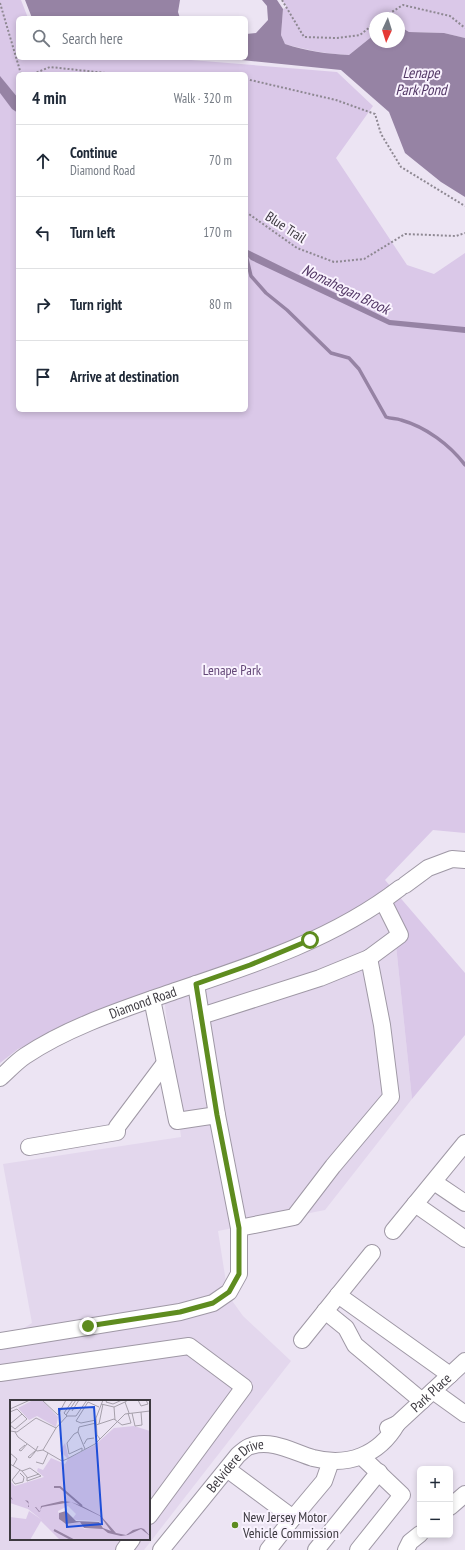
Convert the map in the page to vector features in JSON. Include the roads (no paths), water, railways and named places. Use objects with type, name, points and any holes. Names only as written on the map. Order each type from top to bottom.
[{"type":"street","name":"Diamond Road","points":[[2,1079],[24,1056],[72,1031],[152,999],[250,965],[310,940],[359,916],[382,902],[428,868],[452,859],[465,860]]},
{"type":"street","points":[[200,1016],[320,978],[370,958],[400,935],[382,902]]},
{"type":"street","points":[[239,1228],[294,1217],[333,1166],[391,1096],[382,1025],[370,958]]},
{"type":"street","points":[[0,1341],[180,1312],[213,1303],[229,1292],[239,1274],[239,1228],[217,1115],[196,984]]},
{"type":"street","points":[[152,999],[177,1121],[217,1115]]},
{"type":"street","points":[[29,1147],[117,1132],[117,1127],[165,1063]]},
{"type":"street","points":[[393,1231],[465,1143]]},
{"type":"street","points":[[434,1182],[465,1203]]},
{"type":"street","points":[[415,1204],[465,1239]]},
{"type":"street","points":[[302,1340],[372,1253]]},
{"type":"street","points":[[338,1295],[450,1376]]},
{"type":"street","points":[[325,1311],[346,1328],[355,1345],[428,1396],[465,1414]]},
{"type":"street","points":[[0,1373],[189,1346],[244,1387],[150,1515]]},
{"type":"street","name":"Park Place","points":[[397,1424],[465,1361]]},
{"type":"street","name":"Belvidere Drive","points":[[161,1550],[238,1455],[250,1446],[265,1444],[278,1446],[314,1458],[331,1461],[351,1460],[362,1457],[373,1451],[390,1435],[397,1424]]},
{"type":"street","points":[[358,1550],[402,1495],[362,1457]]},
{"type":"street","points":[[268,1550],[324,1480],[331,1461]]},
{"type":"street","points":[[227,1469],[293,1518]]},
{"type":"street","points":[[316,1550],[379,1472]]},
{"type":"street","points":[[453,1504],[465,1494]]},
{"type":"street","points":[[406,1550],[410,1542],[417,1536]]},
{"type":"street","points":[[124,1550],[131,1540]]},
{"type":"water","points":[[25,0],[180,0],[178,12],[179,16],[31,16]]},
{"type":"water","name":"Lenape Park Pond","points":[[262,0],[277,0],[283,9],[281,35],[285,44],[325,53],[349,55],[369,39],[369,48],[405,48],[405,30],[409,32],[444,33],[465,38],[465,197],[441,182],[405,153],[389,112],[341,70],[242,60],[248,60],[248,34],[256,33],[268,20],[267,6]]},
{"type":"water","points":[[0,76],[16,96],[16,112],[12,109],[0,93]]},
{"type":"water","points":[[248,250],[390,320],[465,327],[465,333],[389,325],[251,260],[248,257]]},
{"type":"waterway","points":[[248,263],[251,276],[266,293],[287,310],[331,353],[349,358],[359,369],[386,417],[399,419],[428,432],[445,444],[465,465]]},
{"type":"place","name":"New Jersey Motor Vehicle Commission","points":[[235,1525]]},
{"type":"water label","name":"Nomahegan Brook","points":[[346,289]]},
{"type":"park label","name":"Lenape Park","points":[[232,670]]}]
